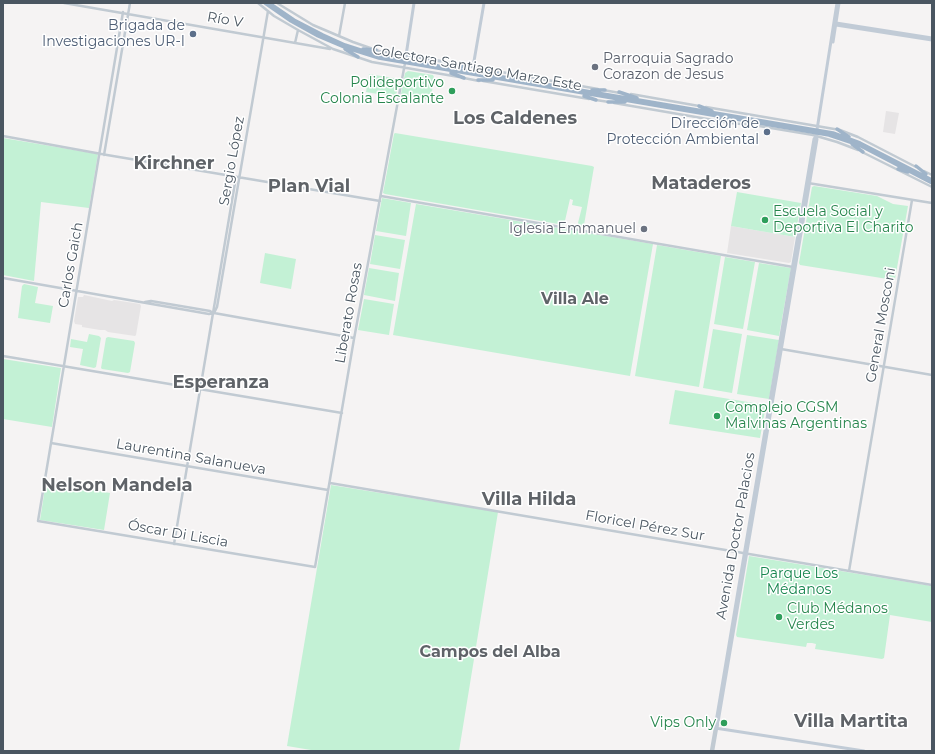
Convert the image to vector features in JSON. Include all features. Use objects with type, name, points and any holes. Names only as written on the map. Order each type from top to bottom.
[{"type":"highway","points":[[265,3],[300,27],[335,44],[361,53],[383,59],[524,81]]},
{"type":"highway","points":[[270,3],[300,27],[332,40],[374,54],[405,62]]},
{"type":"highway","points":[[312,33],[358,57]]},
{"type":"highway","points":[[332,40],[342,41],[365,49],[376,50]]},
{"type":"highway","points":[[424,65],[458,68],[471,67]]},
{"type":"highway","points":[[424,65],[464,78]]},
{"type":"highway","points":[[424,65],[540,87],[554,88],[817,132],[858,145],[932,183]]},
{"type":"highway","points":[[490,70],[496,74],[515,77],[540,87],[574,87],[595,91],[605,90]]},
{"type":"highway","points":[[478,80],[492,80],[511,83],[519,82]]},
{"type":"highway","points":[[560,87],[746,118],[851,139],[932,177]]},
{"type":"highway","points":[[554,88],[596,100]]},
{"type":"highway","points":[[619,92],[670,106]]},
{"type":"highway","points":[[608,102],[626,102],[656,106]]},
{"type":"highway","points":[[699,106],[713,111],[746,118]]},
{"type":"highway","points":[[688,111],[698,115],[721,119],[730,123]]},
{"type":"highway","points":[[837,130],[868,145],[878,152]]},
{"type":"highway","points":[[825,134],[852,144],[863,152]]},
{"type":"highway","points":[[916,166],[932,177]]},
{"type":"highway","points":[[898,169],[932,183]]},
{"type":"main road","points":[[405,62],[414,3]]},
{"type":"main road","points":[[471,67],[484,3]]},
{"type":"main road","name":"Avenida Doctor Palacios","points":[[780,349],[792,267],[817,139],[838,3]]},
{"type":"main road","points":[[835,24],[932,39]]},
{"type":"main road","name":"Colectora Santiago Marzo Este","points":[[406,55],[471,67]]},
{"type":"main road","name":"Avenida Doctor Palacios","points":[[716,728],[808,183]]},
{"type":"main road","points":[[716,728],[864,751]]},
{"type":"street","name":"Río V","points":[[64,3],[336,50]]},
{"type":"street","points":[[104,155],[130,3]]},
{"type":"street","name":"Colectora Santiago Marzo Este","points":[[258,3],[268,11],[300,27],[336,50],[372,62],[464,78],[540,87],[596,100],[730,123],[817,132],[837,130],[858,137],[916,166]]},
{"type":"street","name":"Colectora Santiago Marzo Este","points":[[277,3],[304,20],[339,36],[376,50],[406,55]]},
{"type":"street","points":[[339,36],[345,3]]},
{"type":"street","name":"Sergio López","points":[[174,544],[268,11]]},
{"type":"street","name":"Carlos Gaich","points":[[38,521],[123,12]]},
{"type":"street","points":[[295,43],[304,20]]},
{"type":"street","name":"Liberato Rosas","points":[[315,567],[354,338],[405,62]]},
{"type":"street","name":"Colectora Santiago Marzo Este","points":[[471,67],[699,106],[817,132],[863,152],[932,187]]},
{"type":"street","points":[[540,87],[541,79]]},
{"type":"street","points":[[3,136],[100,153],[104,155],[380,201]]},
{"type":"street","points":[[808,183],[932,203]]},
{"type":"street","points":[[381,196],[792,267]]},
{"type":"street","name":"General Mosconi","points":[[849,571],[912,200]]},
{"type":"street","points":[[3,278],[354,338]]},
{"type":"street","points":[[780,349],[932,375]]},
{"type":"street","points":[[3,356],[342,412]]},
{"type":"street","name":"Laurentina Salanueva","points":[[51,443],[328,490]]},
{"type":"street","name":"Floricel Pérez Sur","points":[[330,483],[932,585]]},
{"type":"street","name":"Óscar Di Liscia","points":[[38,521],[315,567]]},
{"type":"street","name":"Avenida Doctor Palacios","points":[[712,751],[716,728]]},
{"type":"shaded area","points":[[886,111],[899,113],[895,134],[883,132]]},
{"type":"shaded area","points":[[731,226],[795,237],[791,262],[789,263],[727,253]]},
{"type":"shaded area","points":[[84,295],[112,301],[114,300],[140,304],[141,306],[136,335],[108,332],[105,330],[82,327],[82,325],[75,324],[74,321],[78,297],[83,297]]},
{"type":"green space","points":[[408,71],[433,75],[431,99],[429,100],[403,96],[401,94],[405,73]]},
{"type":"green space","points":[[369,74],[399,79],[396,97],[366,92]]},
{"type":"green space","points":[[395,133],[594,167],[583,228],[577,227],[582,207],[572,205],[573,200],[570,199],[564,225],[383,193]]},
{"type":"green space","points":[[3,138],[98,154],[89,208],[41,202],[34,281],[3,275]]},
{"type":"green space","points":[[814,186],[877,196],[893,204],[908,206],[894,280],[800,265],[799,263],[812,187]]},
{"type":"green space","name":"Escuela Social y Deportiva El Charito","points":[[737,192],[801,203],[795,237],[731,226]]},
{"type":"green space","points":[[382,198],[411,203],[406,236],[376,231]]},
{"type":"green space","points":[[416,204],[653,244],[630,376],[393,335]]},
{"type":"green space","points":[[375,235],[405,240],[400,269],[370,264]]},
{"type":"green space","points":[[657,245],[721,256],[699,387],[635,376]]},
{"type":"green space","points":[[265,253],[296,259],[291,289],[260,283]]},
{"type":"green space","points":[[725,257],[755,262],[743,329],[714,324]]},
{"type":"green space","points":[[759,263],[791,268],[779,336],[747,330]]},
{"type":"green space","points":[[369,268],[399,273],[395,301],[364,295]]},
{"type":"green space","points":[[24,284],[38,287],[35,303],[53,306],[50,323],[18,318],[22,286]]},
{"type":"green space","points":[[364,299],[394,304],[389,335],[358,330]]},
{"type":"green space","points":[[713,329],[742,334],[732,393],[703,388]]},
{"type":"green space","points":[[89,334],[99,336],[101,338],[96,367],[94,368],[80,365],[83,349],[70,347],[71,339],[87,342]]},
{"type":"green space","points":[[747,335],[779,340],[769,399],[737,394]]},
{"type":"green space","points":[[108,337],[134,341],[135,343],[130,372],[128,373],[101,368],[106,338]]},
{"type":"green space","points":[[3,359],[61,368],[52,427],[3,419]]},
{"type":"green space","name":"Complejo CGSM Malvinas Argentinas","points":[[675,390],[766,405],[760,438],[669,424]]},
{"type":"green space","points":[[46,482],[110,493],[104,530],[40,520]]},
{"type":"green space","points":[[331,485],[498,512],[459,751],[317,751],[287,746]]},
{"type":"green space","name":"Parque Los Médanos","points":[[749,556],[932,586],[932,622],[890,615],[884,658],[882,659],[815,649],[816,644],[812,643],[807,643],[806,647],[737,637],[736,635]]},
{"type":"place","name":"Brigada de Investigaciones UR-I","points":[[193,34]]},
{"type":"place","name":"Parroquia Sagrado Corazon de Jesus","points":[[595,67]]},
{"type":"place","name":"Polideportivo Colonia Escalante","points":[[452,91]]},
{"type":"place","name":"Dirección de Protección Ambiental","points":[[767,132]]},
{"type":"place","name":"Escuela Social y Deportiva El Charito","points":[[765,220]]},
{"type":"place","name":"Iglesia Emmanuel","points":[[644,229]]},
{"type":"place","name":"Complejo CGSM Malvinas Argentinas","points":[[717,416]]},
{"type":"place","name":"Club Médanos Verdes","points":[[779,617]]},
{"type":"place","name":"Vips Only","points":[[724,723]]},
{"type":"district","name":"Los Caldenes","points":[[515,119]]},
{"type":"district","name":"Kirchner","points":[[174,164]]},
{"type":"district","name":"Mataderos","points":[[701,184]]},
{"type":"district","name":"Plan Vial","points":[[309,187]]},
{"type":"district","name":"Villa Ale","points":[[575,299]]},
{"type":"district","name":"Esperanza","points":[[221,383]]},
{"type":"district","name":"Nelson Mandela","points":[[117,486]]},
{"type":"district","name":"Villa Hilda","points":[[529,500]]},
{"type":"district","name":"Campos del Alba","points":[[490,652]]},
{"type":"district","name":"Villa Martita","points":[[851,722]]}]
